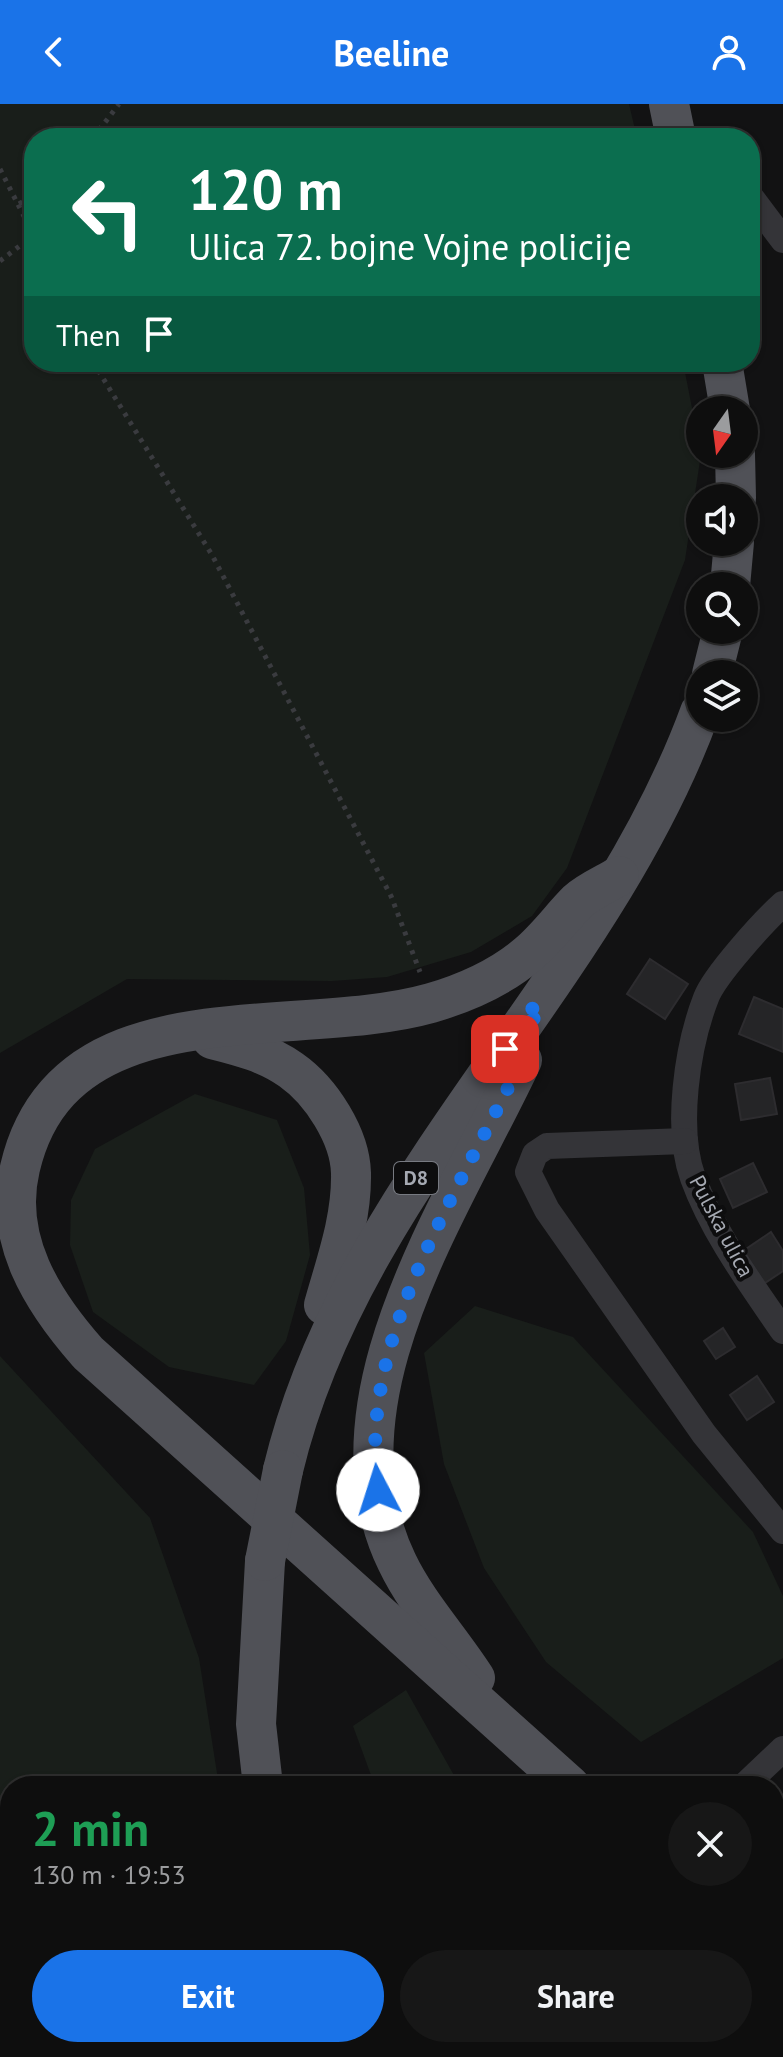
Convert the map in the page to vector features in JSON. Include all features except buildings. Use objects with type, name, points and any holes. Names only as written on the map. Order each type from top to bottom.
[{"type":"main road","points":[[669,104],[674,128]]},
{"type":"main road","points":[[724,372],[728,396]]},
{"type":"main road","name":"D8","points":[[262,1776],[256,1724],[265,1561],[283,1470],[314,1366],[367,1258],[408,1191],[619,876],[661,805],[692,732]]},
{"type":"main road","points":[[559,1776],[88,1353],[46,1300],[28,1264],[18,1231],[16,1199],[25,1146],[39,1117],[58,1091],[82,1069],[116,1050],[153,1037],[185,1032],[358,1019],[432,1003],[499,975],[527,955],[580,900],[619,876]]},
{"type":"main road","points":[[511,1731],[396,1561],[382,1514],[375,1466],[374,1416],[384,1362],[408,1293],[528,1046],[537,1002]]},
{"type":"main road","points":[[185,1032],[250,1048],[293,1071],[321,1101],[343,1136],[351,1170],[350,1201],[346,1229],[324,1306],[314,1366]]},
{"type":"street","points":[[760,209],[783,240]]},
{"type":"street","name":"Pulska ulica","points":[[783,904],[766,920],[706,996],[682,1103],[685,1141],[693,1178],[723,1239],[783,1331]]},
{"type":"street","points":[[685,1141],[547,1146],[535,1154],[528,1172],[547,1210],[704,1434],[783,1531]]},
{"type":"street","points":[[755,1776],[783,1749]]},
{"type":"path","points":[[101,128],[119,104]]},
{"type":"path","points":[[0,169],[24,214]]},
{"type":"path","points":[[19,204],[24,201]]},
{"type":"path","points":[[0,261],[24,243]]},
{"type":"path","points":[[99,372],[212,555],[391,896],[432,1003]]},
{"type":"shaded area","points":[[0,104],[629,104],[635,128],[24,128],[24,372],[685,372],[690,396],[686,396],[686,468],[699,468],[696,484],[686,484],[685,560],[567,868],[532,916],[471,952],[387,977],[332,981],[127,979],[0,1053]]},
{"type":"shaded area","points":[[195,1094],[277,1120],[304,1188],[310,1255],[286,1341],[254,1385],[169,1367],[93,1312],[70,1245],[71,1200],[95,1149]]},
{"type":"shaded area","points":[[475,1306],[573,1337],[753,1532],[783,1596],[783,1658],[641,1742],[546,1662],[484,1568],[444,1464],[424,1353]]},
{"type":"shaded area","points":[[0,1356],[150,1518],[199,1658],[217,1776],[0,1776]]},
{"type":"shaded area","points":[[406,1690],[454,1776],[371,1776],[353,1726]]},
{"type":"route","points":[[378,1490],[374,1416],[384,1362],[408,1293],[528,1046],[537,1002],[505,1049]]}]
